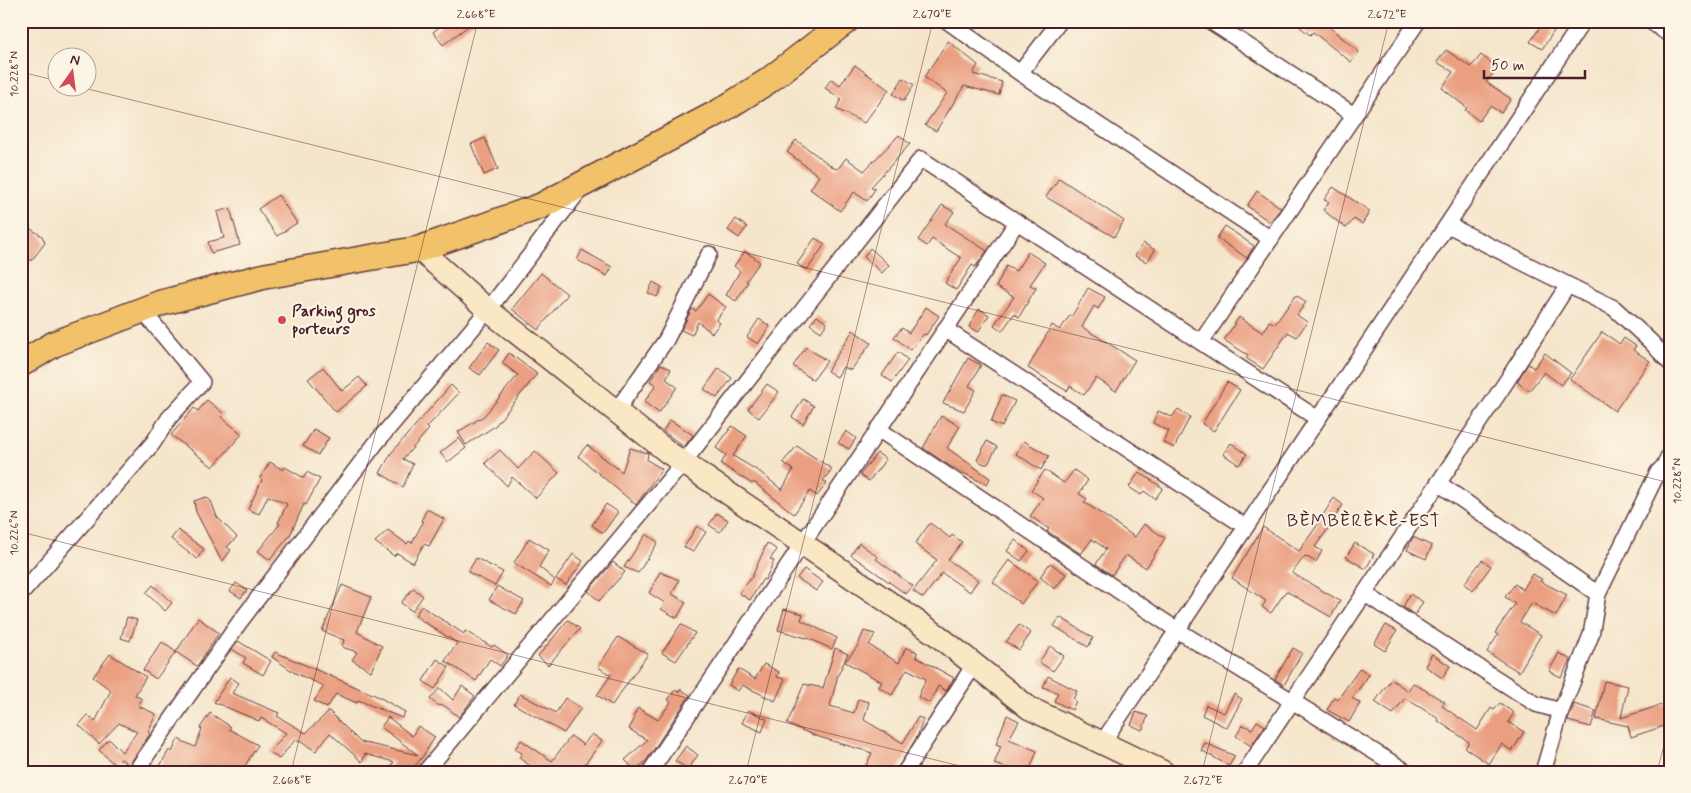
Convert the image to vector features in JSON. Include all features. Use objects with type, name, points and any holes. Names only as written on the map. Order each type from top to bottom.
[{"type":"main road","points":[[21,364],[54,344],[161,302],[265,276],[420,249],[541,206],[719,112],[768,80],[846,21]]},
{"type":"street","points":[[947,21],[1020,73],[1271,239]]},
{"type":"street","points":[[1020,73],[1060,21]]},
{"type":"street","points":[[1210,21],[1354,116]]},
{"type":"street","points":[[1201,342],[1418,21]]},
{"type":"street","points":[[1102,743],[1584,21]]},
{"type":"street","points":[[1650,21],[1670,35]]},
{"type":"street","points":[[425,772],[683,463],[921,159],[1318,419]]},
{"type":"street","points":[[136,772],[239,623],[376,443],[488,310],[587,182]]},
{"type":"street","points":[[650,772],[1017,222]]},
{"type":"street","points":[[1448,225],[1614,308],[1651,342],[1670,363]]},
{"type":"street","points":[[420,249],[488,310],[683,463],[937,635],[1028,708],[1163,772]]},
{"type":"street","points":[[616,411],[666,340],[709,254]]},
{"type":"street","points":[[1245,772],[1365,594],[1568,285]]},
{"type":"street","points":[[21,594],[153,443],[169,418],[202,382],[142,310]]},
{"type":"street","points":[[945,329],[1246,527]]},
{"type":"street","points":[[878,429],[1178,630],[1407,772]]},
{"type":"street","points":[[1543,772],[1562,711],[1591,635],[1598,594],[1658,472],[1664,466],[1670,453]]},
{"type":"street","points":[[1438,483],[1598,594]]},
{"type":"street","points":[[1365,594],[1536,704],[1562,711]]},
{"type":"street","points":[[905,772],[974,665]]},
{"type":"building","points":[[447,21],[475,21],[443,45],[433,32]]},
{"type":"building","points":[[1299,21],[1322,21],[1359,52],[1351,62],[1313,32],[1310,35],[1300,27],[1302,24]]},
{"type":"building","points":[[1543,23],[1554,31],[1542,49],[1530,42]]},
{"type":"building","points":[[948,41],[978,65],[973,74],[1002,82],[999,95],[964,86],[936,131],[925,125],[947,93],[924,77]]},
{"type":"building","points":[[1446,50],[1471,67],[1481,55],[1498,68],[1486,82],[1511,99],[1501,113],[1490,106],[1479,121],[1465,110],[1467,108],[1442,88],[1453,72],[1437,62]]},
{"type":"building","points":[[855,65],[889,90],[864,123],[836,109],[841,99],[825,88],[831,79],[840,85]]},
{"type":"building","points":[[903,78],[914,85],[904,101],[893,94]]},
{"type":"building","points":[[899,135],[910,144],[871,187],[875,189],[867,201],[854,192],[840,211],[810,189],[819,176],[787,152],[796,140],[834,168],[838,169],[846,158],[864,171]]},
{"type":"building","points":[[485,138],[498,169],[484,175],[471,144]]},
{"type":"building","points":[[1059,178],[1124,221],[1114,237],[1046,197]]},
{"type":"building","points":[[1333,187],[1370,211],[1362,224],[1354,219],[1346,228],[1323,210],[1329,202],[1324,200]]},
{"type":"building","points":[[1257,191],[1281,208],[1270,222],[1247,206]]},
{"type":"building","points":[[278,195],[297,223],[277,236],[258,209]]},
{"type":"building","points":[[942,205],[954,212],[945,224],[987,251],[975,267],[972,265],[956,290],[945,283],[961,258],[932,239],[927,246],[918,240]]},
{"type":"building","points":[[230,208],[240,245],[211,253],[208,242],[224,238],[217,212]]},
{"type":"building","points":[[736,219],[747,227],[739,238],[728,230]]},
{"type":"building","points":[[21,223],[42,236],[45,243],[32,260],[21,261]]},
{"type":"building","points":[[1225,226],[1254,246],[1247,258],[1217,238]]},
{"type":"building","points":[[815,238],[825,244],[807,270],[797,264]]},
{"type":"building","points":[[1143,243],[1155,250],[1147,262],[1135,256]]},
{"type":"building","points":[[870,248],[889,265],[882,273],[864,257]]},
{"type":"building","points":[[582,250],[612,267],[607,276],[577,260]]},
{"type":"building","points":[[745,251],[760,262],[746,281],[748,282],[736,301],[726,295],[740,271],[734,266]]},
{"type":"building","points":[[1028,252],[1045,263],[1030,285],[1036,288],[1019,317],[1014,314],[1002,331],[994,325],[1014,297],[996,287],[1006,266],[1016,271]]},
{"type":"building","points":[[541,273],[567,294],[538,330],[512,309]]},
{"type":"building","points":[[653,282],[662,287],[657,297],[648,293]]},
{"type":"building","points":[[1088,288],[1105,297],[1098,309],[1094,306],[1082,327],[1135,360],[1116,391],[1096,378],[1084,395],[1070,386],[1067,391],[1028,368],[1052,325],[1060,330],[1070,315],[1072,316]]},
{"type":"building","points":[[708,294],[726,307],[716,320],[720,323],[712,333],[698,322],[692,335],[681,330],[692,309],[696,311]]},
{"type":"building","points":[[1296,295],[1306,302],[1297,315],[1307,322],[1297,337],[1288,332],[1263,369],[1246,358],[1248,355],[1224,340],[1239,317],[1263,333],[1269,321],[1275,324]]},
{"type":"building","points":[[926,307],[939,316],[926,335],[924,334],[910,350],[894,337],[902,328],[909,333]]},
{"type":"building","points":[[979,309],[989,315],[978,332],[969,326]]},
{"type":"building","points":[[817,316],[827,323],[821,332],[810,324]]},
{"type":"building","points":[[759,319],[770,326],[758,344],[747,337]]},
{"type":"building","points":[[853,330],[871,343],[851,370],[843,367],[837,377],[827,371]]},
{"type":"building","points":[[1602,332],[1620,344],[1624,338],[1636,346],[1633,350],[1650,361],[1615,411],[1570,379]]},
{"type":"building","points":[[488,342],[499,350],[480,375],[469,368]]},
{"type":"building","points":[[806,347],[827,361],[813,380],[793,366]]},
{"type":"building","points":[[898,352],[908,360],[892,382],[882,375]]},
{"type":"building","points":[[509,353],[537,374],[495,426],[466,445],[458,432],[484,416],[518,375],[502,363]]},
{"type":"building","points":[[1545,353],[1571,373],[1561,385],[1544,372],[1529,391],[1517,382],[1528,364],[1534,368]]},
{"type":"building","points":[[968,358],[981,365],[969,386],[976,390],[964,411],[943,403]]},
{"type":"building","points":[[661,364],[671,369],[666,379],[677,387],[659,413],[644,402],[656,385],[650,381]]},
{"type":"building","points":[[323,367],[342,391],[359,377],[367,386],[336,412],[308,379]]},
{"type":"building","points":[[719,368],[732,378],[717,398],[704,389]]},
{"type":"building","points":[[1227,382],[1240,390],[1214,431],[1202,424]]},
{"type":"building","points":[[767,384],[779,392],[759,418],[748,409]]},
{"type":"building","points":[[451,385],[459,393],[427,427],[429,429],[403,459],[413,464],[403,487],[380,473],[392,452]]},
{"type":"building","points":[[1002,395],[1015,401],[1002,427],[991,422]]},
{"type":"building","points":[[803,399],[814,406],[803,424],[792,417]]},
{"type":"building","points":[[207,400],[224,414],[221,417],[242,434],[213,467],[171,435],[194,408],[198,411]]},
{"type":"building","points":[[1178,409],[1190,417],[1174,448],[1163,442],[1169,431],[1153,423],[1158,411],[1172,417]]},
{"type":"building","points":[[941,416],[960,426],[947,448],[990,478],[987,485],[950,466],[923,448]]},
{"type":"building","points":[[670,420],[693,435],[684,447],[663,431]]},
{"type":"building","points":[[732,426],[747,436],[733,456],[760,472],[782,490],[793,470],[783,462],[797,446],[832,469],[823,481],[827,483],[817,496],[810,491],[794,514],[754,482],[752,484],[721,464],[726,455],[716,448]]},
{"type":"building","points":[[314,429],[329,438],[318,455],[303,446]]},
{"type":"building","points":[[846,431],[856,438],[849,449],[838,443]]},
{"type":"building","points":[[459,438],[466,448],[448,462],[440,453]]},
{"type":"building","points":[[987,441],[997,447],[988,464],[984,464],[977,460]]},
{"type":"building","points":[[1024,441],[1049,456],[1041,470],[1016,454]]},
{"type":"building","points":[[1231,443],[1247,454],[1239,465],[1223,454]]},
{"type":"building","points":[[587,445],[622,472],[630,448],[648,453],[647,460],[662,469],[636,505],[578,456]]},
{"type":"building","points":[[500,450],[518,469],[535,451],[559,473],[536,498],[512,477],[507,486],[485,463]]},
{"type":"building","points":[[877,453],[886,459],[869,481],[860,475]]},
{"type":"building","points":[[270,462],[283,470],[285,467],[304,478],[307,472],[320,479],[306,505],[304,504],[290,535],[270,560],[258,551],[280,524],[278,523],[287,504],[268,496],[259,514],[248,509],[262,480],[260,478]]},
{"type":"building","points":[[1045,470],[1064,483],[1074,470],[1088,480],[1079,494],[1087,499],[1084,502],[1135,537],[1144,524],[1165,538],[1146,568],[1126,555],[1112,575],[1096,564],[1106,549],[1092,539],[1081,554],[1047,531],[1049,529],[1030,516],[1043,498],[1031,490]]},
{"type":"building","points":[[1139,472],[1163,488],[1155,499],[1144,491],[1141,495],[1129,487]]},
{"type":"building","points":[[206,497],[211,501],[217,517],[237,537],[227,547],[231,550],[222,562],[196,512],[194,501]]},
{"type":"building","points":[[1334,498],[1343,505],[1330,524],[1321,518]]},
{"type":"building","points":[[606,504],[618,512],[603,533],[592,525]]},
{"type":"building","points":[[427,509],[444,519],[429,546],[424,544],[413,563],[397,553],[394,556],[375,542],[388,530],[407,544],[409,541],[412,543],[423,522],[421,521]]},
{"type":"building","points":[[717,513],[728,520],[720,532],[709,525]]},
{"type":"building","points":[[1321,520],[1330,526],[1315,547],[1322,551],[1316,562],[1305,556],[1292,573],[1340,601],[1331,617],[1286,591],[1271,613],[1262,607],[1266,601],[1232,578],[1263,527],[1299,551]]},
{"type":"building","points":[[930,523],[950,538],[952,535],[962,542],[948,560],[978,580],[970,592],[942,573],[923,598],[913,591],[937,560],[915,544]]},
{"type":"building","points":[[697,526],[706,532],[693,552],[684,547]]},
{"type":"building","points":[[178,530],[204,549],[197,559],[171,539]]},
{"type":"building","points":[[646,534],[658,542],[638,573],[624,567]]},
{"type":"building","points":[[1413,537],[1432,546],[1426,559],[1407,550]]},
{"type":"building","points":[[529,538],[549,550],[539,567],[555,580],[551,586],[514,563]]},
{"type":"building","points":[[1015,540],[1029,551],[1021,561],[1007,551]]},
{"type":"building","points":[[767,543],[777,550],[770,559],[774,561],[765,580],[763,579],[750,600],[739,593],[752,577]]},
{"type":"building","points":[[859,543],[878,557],[876,559],[913,586],[906,594],[851,555]]},
{"type":"building","points":[[1355,543],[1374,554],[1366,569],[1346,557]]},
{"type":"building","points":[[573,554],[583,561],[566,585],[556,579]]},
{"type":"building","points":[[476,558],[503,572],[495,586],[468,572]]},
{"type":"building","points":[[1009,560],[1038,581],[1021,604],[993,582]]},
{"type":"building","points":[[1482,560],[1491,566],[1473,591],[1464,584]]},
{"type":"building","points":[[613,562],[625,572],[599,601],[588,591]]},
{"type":"building","points":[[1050,563],[1066,574],[1055,589],[1040,577]]},
{"type":"building","points":[[804,569],[823,582],[816,591],[797,578]]},
{"type":"building","points":[[660,572],[679,580],[672,594],[686,602],[677,618],[661,609],[665,603],[649,593]]},
{"type":"building","points":[[1532,574],[1542,579],[1540,581],[1567,595],[1556,616],[1532,603],[1520,622],[1541,635],[1519,672],[1487,652],[1498,635],[1495,633],[1515,604],[1505,597],[1515,584],[1523,590]]},
{"type":"building","points":[[236,583],[247,590],[241,598],[230,591]]},
{"type":"building","points":[[153,585],[172,603],[165,611],[146,593]]},
{"type":"building","points":[[342,585],[371,597],[357,632],[382,646],[371,671],[352,660],[357,652],[342,647],[344,640],[322,631]]},
{"type":"building","points":[[497,586],[524,601],[516,614],[489,600]]},
{"type":"building","points":[[413,588],[423,596],[412,611],[401,603]]},
{"type":"building","points":[[1410,594],[1423,602],[1415,615],[1403,607]]},
{"type":"building","points":[[421,606],[464,634],[465,631],[492,647],[494,645],[508,655],[500,666],[490,659],[476,681],[445,661],[457,643],[415,616]]},
{"type":"building","points":[[784,609],[803,614],[801,620],[837,638],[832,649],[810,639],[778,630]]},
{"type":"building","points":[[127,617],[137,620],[130,641],[121,638]]},
{"type":"building","points":[[1060,617],[1093,638],[1088,647],[1054,626]]},
{"type":"building","points":[[198,618],[219,633],[197,666],[176,652]]},
{"type":"building","points":[[568,620],[580,629],[548,665],[538,656]]},
{"type":"building","points":[[681,624],[695,633],[676,661],[662,653]]},
{"type":"building","points":[[1019,625],[1031,633],[1019,650],[1006,642]]},
{"type":"building","points":[[1386,625],[1397,631],[1385,651],[1374,644]]},
{"type":"building","points":[[864,631],[875,634],[869,645],[899,663],[906,647],[917,652],[916,657],[954,678],[946,691],[938,686],[930,703],[918,697],[926,679],[907,669],[892,695],[879,687],[882,682],[845,662],[857,647]]},
{"type":"building","points":[[618,637],[648,654],[612,705],[597,695],[611,675],[598,667]]},
{"type":"building","points":[[238,641],[271,661],[263,675],[243,663],[246,658],[232,649]]},
{"type":"building","points":[[162,642],[176,652],[156,679],[143,670]]},
{"type":"building","points":[[1050,646],[1064,656],[1053,671],[1039,662]]},
{"type":"building","points":[[835,648],[848,654],[838,675],[830,706],[854,713],[858,699],[869,702],[864,720],[903,743],[918,717],[923,719],[918,735],[896,772],[863,772],[872,753],[816,736],[787,724],[804,684],[823,688]]},
{"type":"building","points":[[1293,648],[1302,653],[1284,685],[1275,679]]},
{"type":"building","points":[[275,652],[379,697],[405,712],[402,718],[358,700],[357,703],[336,694],[327,708],[314,701],[324,686],[295,673],[272,657]]},
{"type":"building","points":[[1559,653],[1571,660],[1561,677],[1549,671]]},
{"type":"building","points":[[110,654],[146,677],[135,695],[142,699],[138,706],[156,714],[148,732],[150,734],[129,765],[121,759],[115,765],[99,750],[109,739],[122,752],[137,732],[119,723],[99,744],[79,725],[88,715],[95,722],[111,690],[93,677]]},
{"type":"building","points":[[1432,654],[1450,666],[1442,678],[1425,666]]},
{"type":"building","points":[[437,659],[449,667],[435,689],[423,681]]},
{"type":"building","points":[[764,664],[779,672],[777,677],[785,679],[775,701],[742,685],[738,691],[729,685],[738,669],[755,679]]},
{"type":"building","points":[[1360,668],[1369,675],[1352,698],[1360,703],[1349,722],[1327,710],[1334,697],[1338,699]]},
{"type":"building","points":[[1048,676],[1077,691],[1073,699],[1076,701],[1072,710],[1054,701],[1058,693],[1043,687]]},
{"type":"building","points":[[230,677],[239,683],[232,693],[279,713],[277,716],[306,733],[329,711],[360,742],[418,755],[381,727],[388,717],[412,736],[418,726],[435,737],[410,772],[387,772],[394,762],[365,754],[362,762],[330,733],[316,751],[296,739],[279,759],[270,752],[286,733],[261,718],[259,721],[214,702]]},
{"type":"building","points":[[1391,679],[1408,691],[1413,683],[1445,702],[1442,706],[1477,730],[1491,708],[1494,710],[1500,703],[1514,713],[1508,722],[1524,732],[1512,751],[1502,744],[1489,764],[1465,748],[1469,742],[1438,721],[1439,719],[1405,698],[1393,714],[1375,702]]},
{"type":"building","points":[[1604,681],[1628,686],[1621,718],[1667,703],[1670,724],[1631,737],[1628,726],[1596,719]]},
{"type":"building","points":[[462,686],[475,696],[459,717],[445,706],[437,705],[430,699],[440,688],[453,700]]},
{"type":"building","points":[[680,689],[690,695],[646,761],[635,770],[625,760],[647,740],[629,729],[638,708],[658,720],[671,702],[668,700],[675,690],[678,692]]},
{"type":"building","points":[[520,694],[556,713],[565,698],[581,708],[564,733],[514,704]]},
{"type":"building","points":[[1234,694],[1242,699],[1227,728],[1202,715],[1206,705],[1224,713]]},
{"type":"building","points":[[1574,704],[1596,711],[1591,727],[1568,721]]},
{"type":"building","points":[[748,710],[767,719],[762,732],[742,723]]},
{"type":"building","points":[[1136,712],[1148,716],[1142,730],[1131,725]]},
{"type":"building","points":[[210,713],[231,727],[229,729],[258,745],[241,772],[171,772],[160,766],[169,750],[172,752],[178,739],[195,747],[202,729],[200,728]]},
{"type":"building","points":[[1007,715],[1019,721],[1009,739],[1037,751],[1029,772],[1020,772],[994,764],[1001,746],[996,744]]},
{"type":"building","points":[[1257,721],[1265,726],[1251,746],[1236,736],[1243,725],[1252,729]]},
{"type":"building","points":[[592,734],[602,741],[579,772],[539,772],[519,758],[522,753],[515,749],[521,740],[552,761],[571,736],[583,745]]},
{"type":"building","points":[[1205,743],[1235,756],[1229,766],[1201,750]]},
{"type":"building","points":[[686,746],[698,755],[688,769],[675,761]]},
{"type":"place","name":"Parking gros porteurs","points":[[282,320]]},
{"type":"district","name":"BÈMBÈRÈKÈ-EST","points":[[1364,521]]}]
